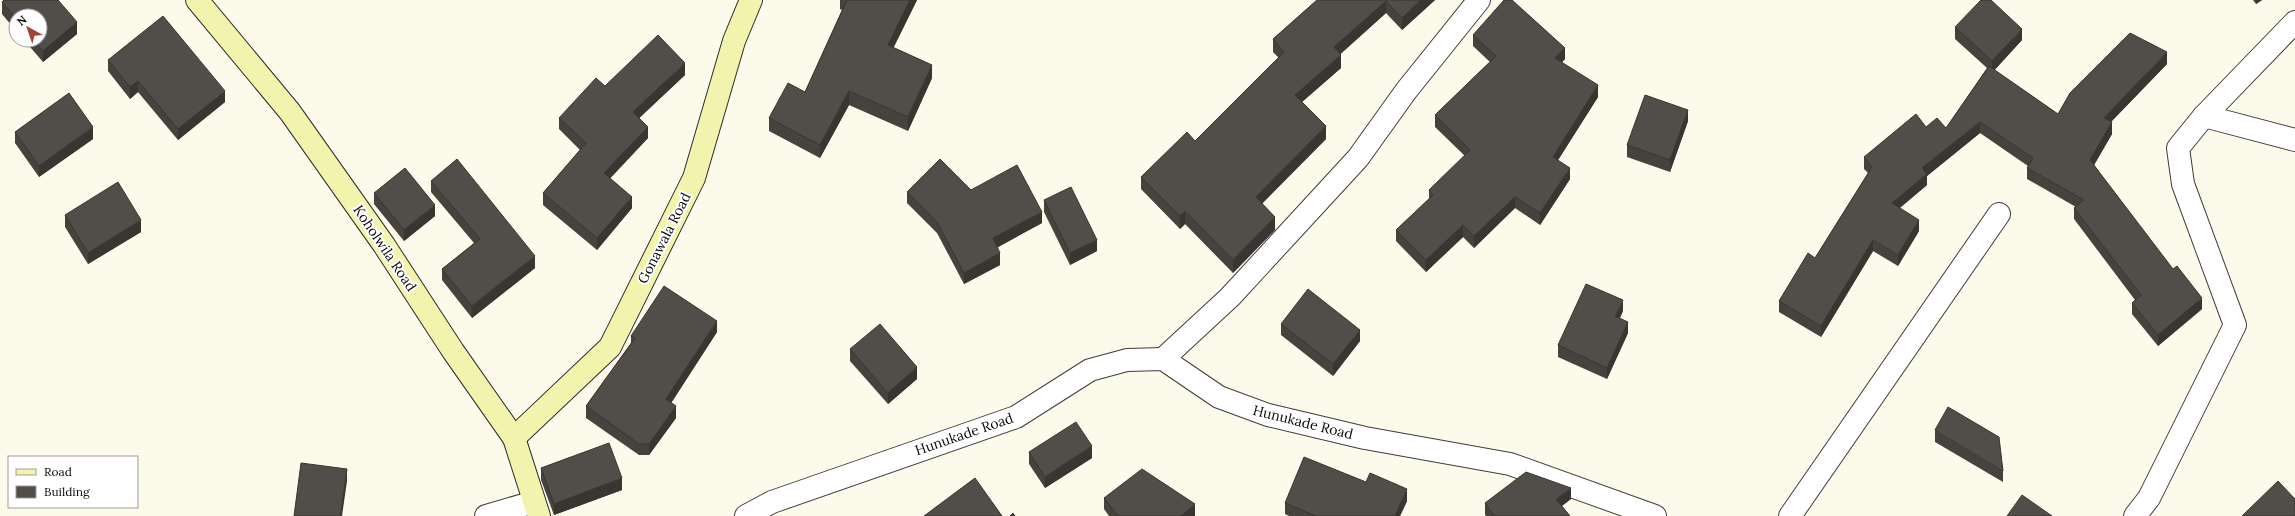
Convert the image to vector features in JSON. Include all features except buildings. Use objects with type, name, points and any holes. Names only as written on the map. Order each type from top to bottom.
[{"type":"street","name":"Koholwila Road","points":[[197,0],[290,112],[384,245],[453,351],[514,438],[536,509]]},
{"type":"street","name":"Gonawala Road","points":[[514,438],[610,347],[694,178],[734,41],[750,0]]},
{"type":"street","points":[[1163,359],[1230,297],[1358,158],[1406,91],[1479,0]]},
{"type":"street","points":[[2135,516],[2149,498],[2235,325],[2182,184],[2178,148],[2204,116],[2295,22]]},
{"type":"street","points":[[2204,116],[2295,140]]},
{"type":"street","points":[[1790,516],[1999,214]]},
{"type":"street","name":"Hunukade Road","points":[[746,516],[772,502],[1016,417],[1090,370],[1127,360],[1163,359],[1219,397],[1268,415],[1365,438],[1510,464],[1655,516]]},
{"type":"street","points":[[486,516],[536,509]]}]
